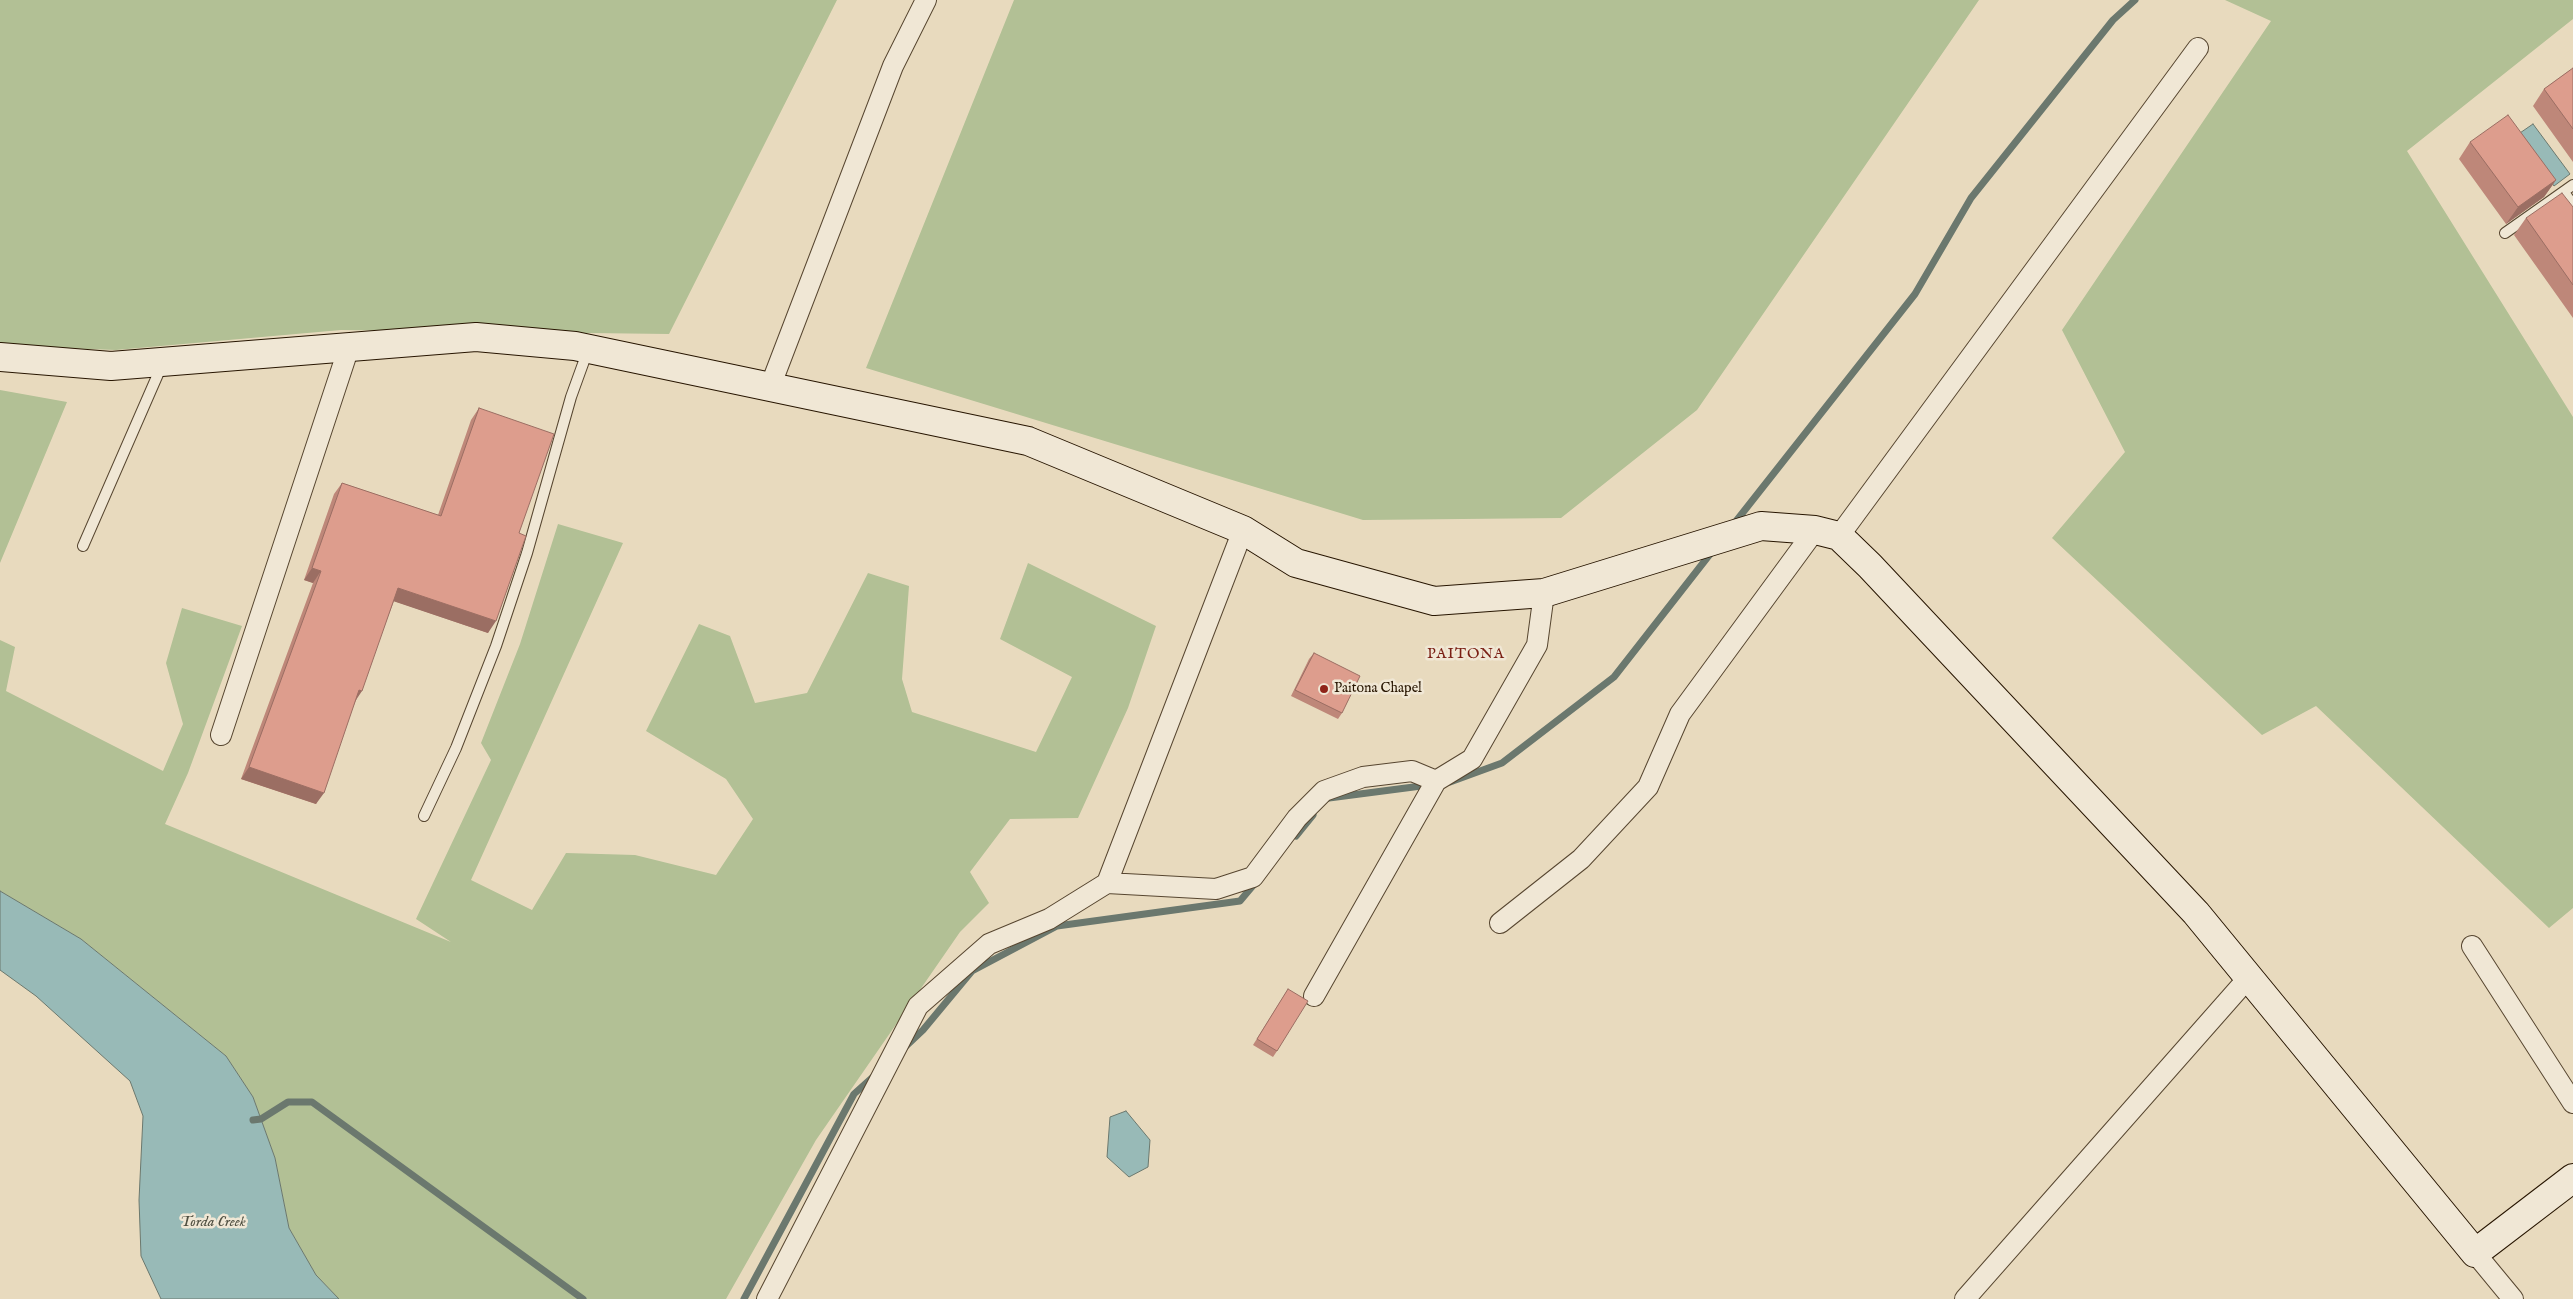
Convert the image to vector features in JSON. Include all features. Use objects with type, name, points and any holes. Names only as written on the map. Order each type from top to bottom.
[{"type":"street","points":[[770,386],[892,66],[926,0]]},
{"type":"street","points":[[1500,923],[1581,860],[1648,787],[1680,714],[1827,533],[2198,48]]},
{"type":"street","points":[[0,357],[111,366],[476,337],[589,349],[1028,441],[1244,530],[1296,563],[1434,601],[1544,593],[1762,526],[1827,533],[1870,566],[2196,912],[2513,1299]]},
{"type":"street","points":[[222,735],[349,347]]},
{"type":"street","points":[[1107,883],[1244,530]]},
{"type":"street","points":[[1314,996],[1436,781],[1472,759],[1537,645],[1544,593]]},
{"type":"street","points":[[767,1299],[918,1006],[989,944],[1049,918],[1107,883],[1216,889],[1253,877],[1297,818],[1324,791],[1363,777],[1412,770],[1436,781]]},
{"type":"street","points":[[2472,946],[2573,1103]]},
{"type":"street","points":[[1965,1299],[2249,977]]},
{"type":"street","points":[[2476,1253],[2573,1178]]},
{"type":"lane","points":[[2505,233],[2573,185]]},
{"type":"lane","points":[[2564,192],[2573,205]]},
{"type":"lane","points":[[424,816],[456,748],[496,646],[527,552],[571,397],[589,349]]},
{"type":"lane","points":[[83,546],[163,362]]},
{"type":"green space","points":[[0,0],[837,0],[669,334],[341,330],[116,350],[0,346]]},
{"type":"green space","points":[[1014,0],[1979,0],[1697,410],[1561,518],[1363,520],[866,368]]},
{"type":"green space","points":[[2225,0],[2573,0],[2573,19],[2407,151],[2573,417],[2573,908],[2549,928],[2316,706],[2262,735],[2052,538],[2125,452],[2062,330],[2271,21]]},
{"type":"green space","points":[[0,390],[67,402],[0,563]]},
{"type":"green space","points":[[558,524],[623,543],[471,880],[532,910],[566,853],[635,855],[716,875],[753,819],[726,779],[646,731],[699,624],[730,636],[755,703],[807,693],[868,573],[909,586],[902,679],[912,712],[1036,752],[1072,677],[1000,639],[1028,563],[1156,626],[1128,708],[1078,818],[1010,819],[970,872],[989,903],[960,932],[816,1140],[726,1299],[339,1299],[316,1275],[289,1228],[275,1158],[253,1097],[226,1056],[81,939],[0,891],[0,640],[15,647],[6,691],[163,771],[183,724],[166,663],[182,608],[242,626],[188,773],[165,824],[451,942],[416,919],[491,760],[481,743],[520,644]]},
{"type":"water","points":[[2533,124],[2570,174],[2554,186],[2517,135]]},
{"type":"water","name":"Torda Creek","points":[[0,891],[81,939],[226,1056],[253,1097],[275,1158],[289,1228],[316,1275],[339,1299],[161,1299],[141,1256],[139,1200],[143,1116],[130,1081],[36,996],[0,970]]},
{"type":"water","points":[[1126,1111],[1150,1140],[1148,1167],[1129,1177],[1107,1157],[1110,1117]]},
{"type":"building","points":[[2573,68],[2573,129],[2544,89]]},
{"type":"building","points":[[2508,115],[2556,180],[2518,207],[2470,142]]},
{"type":"building","points":[[2562,193],[2573,207],[2573,285],[2526,218]]},
{"type":"building","points":[[479,408],[554,434],[519,533],[526,536],[496,621],[398,588],[362,691],[359,690],[324,793],[249,767],[321,571],[312,568],[342,483],[441,516]]},
{"type":"building","name":"Paitona Chapel","points":[[1314,653],[1360,676],[1342,713],[1295,690]]},
{"type":"building","points":[[1288,989],[1308,1001],[1277,1051],[1257,1039]]},
{"type":"waterway","points":[[1733,525],[1915,294],[1971,198],[2113,20],[2135,0]]},
{"type":"waterway","points":[[1450,782],[1502,763],[1614,677],[1714,549]]},
{"type":"waterway","points":[[1329,798],[1429,785]]},
{"type":"waterway","points":[[1296,836],[1313,815]]},
{"type":"waterway","points":[[904,1048],[923,1030],[972,971],[1057,926],[1240,901],[1256,882]]},
{"type":"waterway","points":[[744,1299],[854,1094],[874,1076]]},
{"type":"waterway","points":[[253,1120],[261,1119],[288,1102],[312,1102],[583,1299]]},
{"type":"place","name":"Paitona Chapel","points":[[1324,689]]},
{"type":"district","name":"PAITONA","points":[[1466,655]]}]
